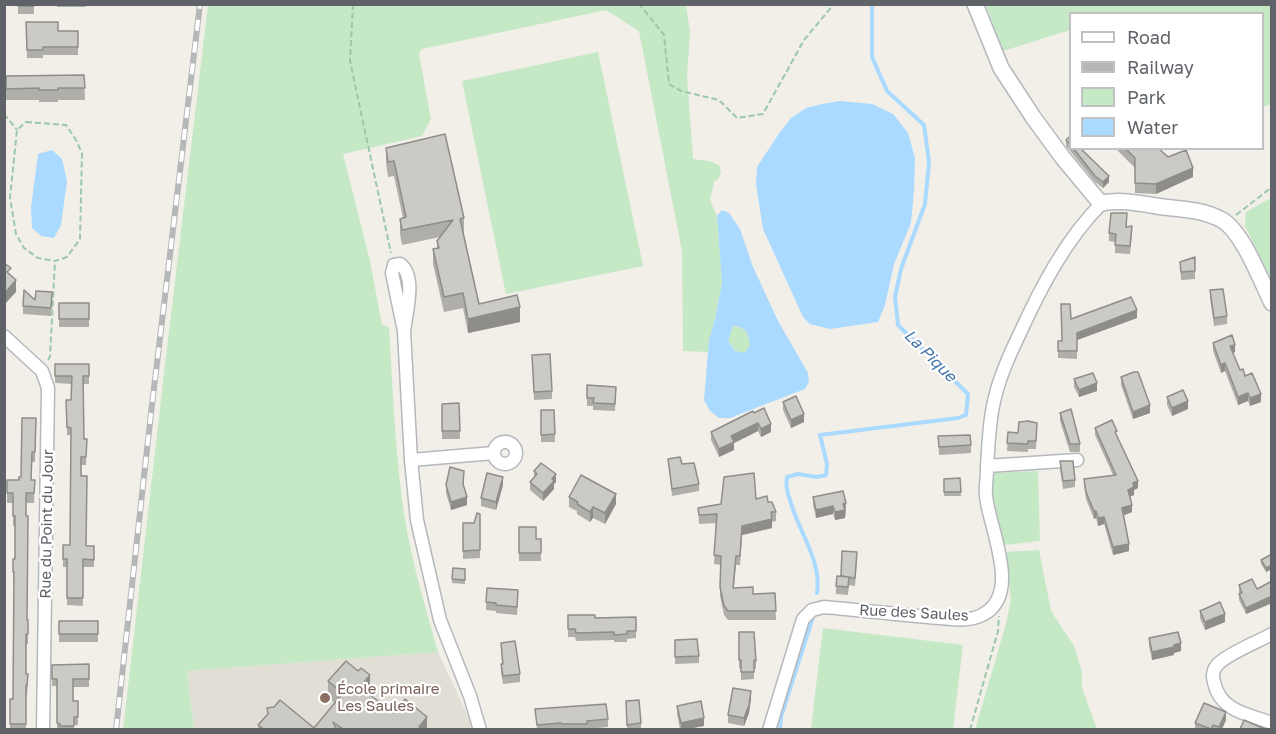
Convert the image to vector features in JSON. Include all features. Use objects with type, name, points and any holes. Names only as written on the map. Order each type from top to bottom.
[{"type":"street","points":[[975,4],[1001,68],[1033,117],[1096,199],[1102,203],[1118,201],[1194,211],[1214,216],[1226,223],[1240,239],[1272,303]]},
{"type":"street","points":[[996,603],[1000,592],[1002,570],[986,497],[993,405],[1002,374],[1044,284],[1082,226],[1102,203]]},
{"type":"street","points":[[394,265],[392,273],[404,331],[411,460],[417,520],[440,620],[470,696],[480,729]]},
{"type":"street","points":[[4,336],[42,370]]},
{"type":"street","name":"Rue du Point du Jour","points":[[42,370],[48,388],[43,729]]},
{"type":"street","points":[[411,460],[494,453]]},
{"type":"street","points":[[987,466],[1077,460]]},
{"type":"street","name":"Rue des Saules","points":[[769,729],[803,619],[812,610],[824,607],[971,618],[982,615],[996,603]]},
{"type":"street","points":[[1272,634],[1226,658],[1216,666],[1213,674],[1217,692],[1228,707],[1272,723]]},
{"type":"path","points":[[353,4],[350,61],[394,265]]},
{"type":"path","points":[[638,4],[664,35],[669,84],[681,91],[719,100],[737,118],[763,114],[804,40],[834,4]]},
{"type":"path","points":[[4,114],[17,130],[10,198],[16,234],[24,248],[39,258],[55,261],[67,257],[80,239],[82,153],[66,125],[26,123],[17,130]]},
{"type":"path","points":[[1226,223],[1272,187]]},
{"type":"path","points":[[4,198],[10,198]]},
{"type":"path","points":[[42,370],[50,356],[55,261]]},
{"type":"path","points":[[969,729],[998,631],[999,617],[996,603]]},
{"type":"shaded area","name":"École primaire Les Saules","points":[[438,652],[472,725],[471,729],[194,729],[187,671]]},
{"type":"green space","points":[[208,5],[686,5],[690,32],[687,76],[693,159],[719,165],[721,171],[719,178],[714,182],[710,200],[717,216],[722,283],[708,352],[683,351],[682,251],[639,31],[606,10],[422,49],[419,54],[431,119],[422,136],[343,154],[370,261],[382,325],[389,327],[397,447],[405,519],[415,569],[438,652],[187,671],[194,729],[123,730],[165,365]]},
{"type":"green space","points":[[986,5],[1271,5],[1271,104],[1264,107],[1264,12],[1069,12],[1069,30],[1003,51]]},
{"type":"green space","points":[[598,52],[643,266],[506,294],[462,81]]},
{"type":"green space","points":[[1271,198],[1272,279],[1245,226],[1246,212]]},
{"type":"green space","points":[[733,326],[744,329],[747,334],[750,345],[745,353],[735,351],[728,341]]},
{"type":"green space","points":[[1038,471],[1040,541],[1004,545],[991,485],[992,473]]},
{"type":"green space","points":[[1039,550],[1051,611],[1074,646],[1082,672],[1082,688],[1097,729],[975,730],[1011,600],[1005,552]]},
{"type":"green space","points":[[823,628],[963,645],[953,729],[811,729]]},
{"type":"water","points":[[840,101],[872,104],[893,114],[908,133],[915,158],[914,190],[911,223],[894,264],[885,305],[878,322],[830,329],[810,324],[803,317],[763,229],[756,184],[757,167],[791,118],[806,108]]},
{"type":"water","points":[[52,150],[62,159],[67,181],[61,225],[54,238],[41,236],[32,228],[31,207],[38,154]]},
{"type":"water","points":[[722,210],[729,213],[740,229],[753,267],[778,321],[808,373],[809,382],[805,389],[731,418],[719,418],[710,411],[704,400],[709,340],[722,283],[717,216]],"holes":[[[733,326],[744,329],[748,337],[750,345],[745,353],[735,351],[728,341]]]},
{"type":"building","points":[[18,4],[34,4],[34,6],[18,6]]},
{"type":"building","points":[[26,22],[58,22],[58,31],[78,31],[78,47],[43,47],[43,50],[27,50]]},
{"type":"building","points":[[84,75],[85,88],[6,89],[6,76]]},
{"type":"building","points":[[445,134],[464,218],[460,219],[479,304],[517,295],[520,307],[468,319],[463,293],[444,297],[433,249],[439,248],[437,241],[453,220],[402,230],[400,219],[406,217],[394,161],[388,162],[386,148]]},
{"type":"building","points":[[1075,150],[1082,150],[1109,176],[1103,182],[1095,176]]},
{"type":"building","points":[[1127,150],[1160,150],[1168,157],[1186,150],[1193,168],[1156,184],[1135,183],[1135,158]]},
{"type":"building","points":[[1111,213],[1127,213],[1126,227],[1132,226],[1130,246],[1115,245],[1116,234],[1109,233]]},
{"type":"building","points":[[1195,257],[1195,271],[1181,272],[1180,262]]},
{"type":"building","points":[[4,263],[11,268],[7,272],[16,280],[4,294]]},
{"type":"building","points":[[1223,289],[1227,316],[1214,318],[1210,290]]},
{"type":"building","points":[[24,290],[35,300],[36,291],[52,292],[51,308],[23,306]]},
{"type":"building","points":[[1131,297],[1137,310],[1077,333],[1077,351],[1058,351],[1058,341],[1062,341],[1061,304],[1070,304],[1071,319]]},
{"type":"building","points":[[59,303],[89,303],[89,319],[59,319]]},
{"type":"building","points":[[1232,335],[1235,345],[1230,346],[1240,370],[1243,369],[1245,376],[1252,373],[1261,394],[1250,398],[1248,393],[1238,397],[1225,363],[1221,365],[1213,343]]},
{"type":"building","points":[[550,354],[552,391],[534,392],[532,355]]},
{"type":"building","points":[[55,364],[89,364],[89,376],[83,376],[84,439],[87,439],[86,457],[81,457],[81,476],[87,476],[86,546],[94,546],[94,560],[83,559],[83,598],[67,598],[67,559],[63,559],[63,545],[70,545],[71,428],[67,427],[66,400],[71,400],[72,376],[55,376]]},
{"type":"building","points":[[1138,372],[1150,405],[1133,412],[1121,377]]},
{"type":"building","points":[[1093,373],[1097,383],[1079,390],[1074,379]]},
{"type":"building","points":[[587,385],[616,387],[615,404],[593,403],[594,398],[587,398]]},
{"type":"building","points":[[1183,390],[1188,401],[1172,408],[1167,397]]},
{"type":"building","points":[[796,396],[804,414],[791,420],[783,402]]},
{"type":"building","points":[[459,403],[460,431],[442,431],[442,404]]},
{"type":"building","points":[[764,408],[771,424],[761,429],[758,423],[731,436],[734,442],[719,449],[711,432],[753,411],[754,413]]},
{"type":"building","points":[[1071,409],[1080,444],[1070,444],[1060,413]]},
{"type":"building","points":[[541,410],[554,410],[555,434],[541,435]]},
{"type":"building","points":[[22,418],[36,418],[31,480],[35,480],[34,493],[26,493],[28,634],[26,634],[26,674],[28,674],[26,724],[10,724],[10,699],[13,699],[15,516],[13,516],[13,493],[7,493],[7,480],[19,480],[21,477]]},
{"type":"building","points":[[1112,420],[1117,431],[1115,432],[1138,481],[1133,483],[1134,487],[1128,490],[1132,505],[1122,508],[1129,544],[1113,547],[1104,517],[1098,518],[1094,511],[1086,492],[1084,479],[1116,475],[1095,428]]},
{"type":"building","points":[[1019,422],[1037,423],[1036,441],[1028,441],[1028,444],[1007,443],[1008,432],[1018,433]]},
{"type":"building","points":[[970,435],[971,445],[939,447],[938,436]]},
{"type":"building","points":[[680,457],[682,464],[694,463],[699,484],[672,489],[668,459]]},
{"type":"building","points":[[1060,461],[1073,461],[1075,480],[1063,481]]},
{"type":"building","points":[[541,463],[556,474],[552,479],[554,481],[543,493],[530,482],[537,474],[534,471]]},
{"type":"building","points":[[450,467],[464,471],[463,484],[467,497],[451,502],[446,485]]},
{"type":"building","points":[[487,473],[503,477],[496,502],[481,498]]},
{"type":"building","points":[[754,473],[756,499],[767,496],[768,502],[772,502],[776,512],[771,512],[772,519],[742,526],[740,556],[736,556],[733,588],[753,587],[753,594],[775,593],[776,611],[728,611],[724,606],[720,587],[721,556],[714,555],[717,514],[699,515],[698,508],[721,504],[724,477]]},
{"type":"building","points":[[581,475],[616,494],[605,513],[593,507],[590,512],[569,497]]},
{"type":"building","points":[[960,478],[961,492],[944,492],[944,479]]},
{"type":"building","points":[[843,491],[845,510],[835,512],[833,506],[816,510],[813,497]]},
{"type":"building","points":[[477,513],[480,514],[480,550],[463,551],[463,523],[474,523]]},
{"type":"building","points":[[519,527],[536,527],[536,539],[541,539],[541,553],[519,553]]},
{"type":"building","points":[[842,551],[857,552],[855,578],[841,576]]},
{"type":"building","points":[[1272,554],[1272,565],[1266,568],[1261,560]]},
{"type":"building","points":[[453,568],[465,569],[465,580],[452,579]]},
{"type":"building","points":[[837,576],[849,577],[848,587],[836,586]]},
{"type":"building","points":[[1252,579],[1257,589],[1272,581],[1272,596],[1246,608],[1239,594],[1242,593],[1239,585]]},
{"type":"building","points":[[487,588],[518,590],[517,607],[486,602]]},
{"type":"building","points":[[1220,602],[1225,614],[1205,622],[1200,611]]},
{"type":"building","points":[[568,615],[595,615],[595,618],[636,617],[636,631],[614,635],[614,632],[576,633],[575,629],[568,629]]},
{"type":"building","points":[[59,621],[98,621],[98,634],[59,634]]},
{"type":"building","points":[[739,632],[754,632],[756,661],[754,660],[754,672],[741,672]]},
{"type":"building","points":[[1178,632],[1181,643],[1152,652],[1149,638]]},
{"type":"building","points":[[697,639],[699,656],[675,657],[675,640]]},
{"type":"building","points":[[515,641],[520,674],[503,676],[501,643]]},
{"type":"building","points":[[346,661],[358,671],[361,668],[370,675],[360,687],[393,713],[405,699],[427,717],[419,727],[422,729],[343,729],[333,722],[336,729],[264,729],[258,725],[268,714],[267,708],[274,707],[280,700],[314,728],[343,693],[328,681]]},
{"type":"building","points":[[89,664],[89,679],[73,679],[73,701],[78,701],[78,717],[74,717],[74,726],[60,726],[57,723],[57,679],[52,679],[52,665]]},
{"type":"building","points":[[733,688],[751,691],[744,718],[728,715]]},
{"type":"building","points":[[639,700],[641,723],[627,725],[626,701]]},
{"type":"building","points":[[701,701],[704,718],[681,723],[677,706]]},
{"type":"building","points":[[1204,703],[1226,712],[1219,727],[1213,725],[1211,729],[1195,723]]},
{"type":"building","points":[[606,704],[608,719],[587,721],[587,724],[537,725],[535,709]]},
{"type":"building","points":[[1244,720],[1265,729],[1240,729]]},
{"type":"waterway","name":"La Pique","points":[[817,593],[818,581],[813,557],[788,494],[787,477],[798,474],[817,477],[826,475],[827,464],[820,435],[958,418],[966,415],[968,394],[898,325],[895,297],[901,269],[925,204],[929,162],[924,125],[887,91],[872,57],[872,4]]},
{"type":"waterway","name":"La Pique","points":[[780,730],[781,717],[813,617]]},
{"type":"railway","points":[[116,730],[200,4]]},
{"type":"place","name":"École primaire Les Saules","points":[[325,698]]}]
